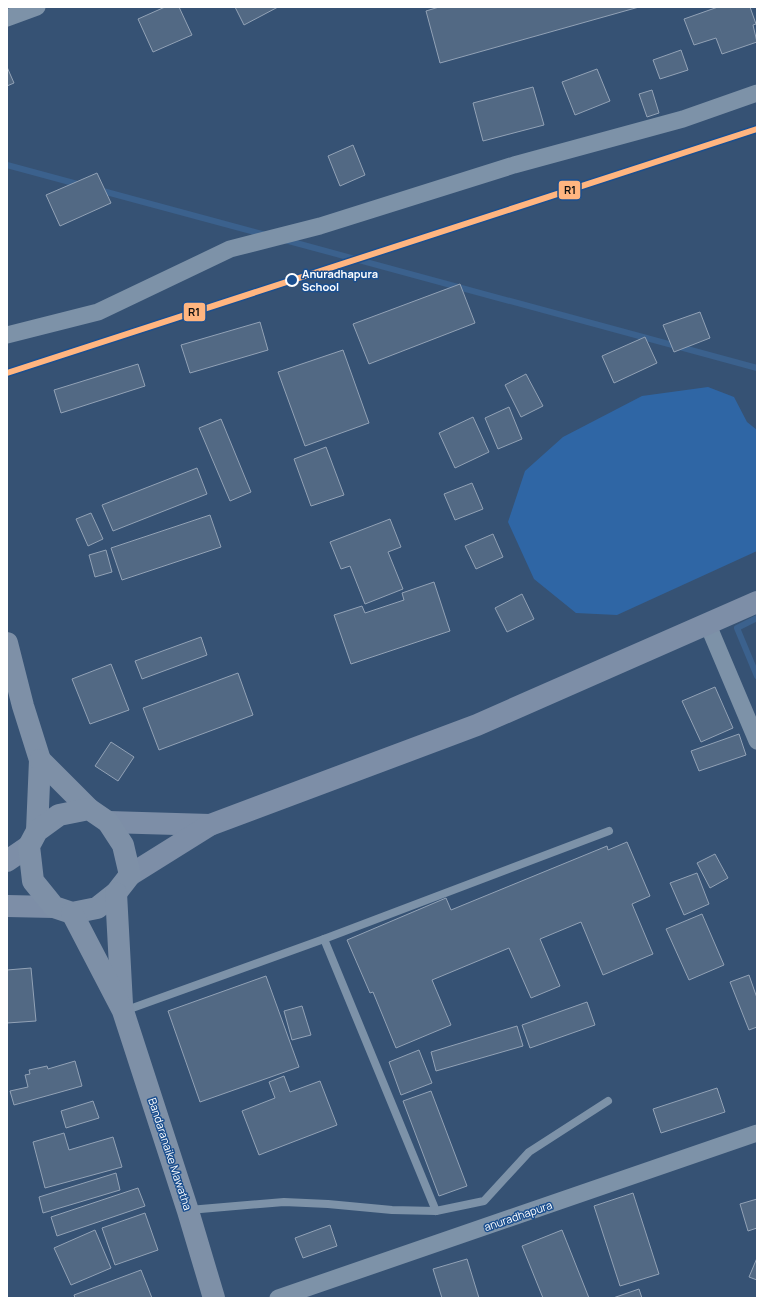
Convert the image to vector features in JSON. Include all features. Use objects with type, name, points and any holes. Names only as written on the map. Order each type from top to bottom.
[{"type":"highway","points":[[7,642],[23,706],[40,760],[33,839],[33,881],[63,910],[97,908],[116,893],[130,875],[123,845],[108,822],[88,809],[40,760]]},
{"type":"highway","points":[[33,839],[59,815],[88,809]]},
{"type":"highway","name":"Bandaranaike Mawatha","points":[[116,893],[123,1011]]},
{"type":"highway","name":"Bandaranaike Mawatha","points":[[63,910],[123,1011],[188,1210],[214,1298]]},
{"type":"main road","points":[[130,875],[210,825],[477,725],[757,602]]},
{"type":"main road","points":[[108,822],[210,825]]},
{"type":"main road","points":[[7,861],[33,839]]},
{"type":"main road","points":[[7,906],[63,910]]},
{"type":"street","points":[[7,18],[37,7]]},
{"type":"street","points":[[7,335],[98,312],[230,249],[320,226],[514,165],[683,119],[757,93]]},
{"type":"street","points":[[708,624],[757,741]]},
{"type":"street","name":"anuradhapura","points":[[278,1298],[757,1133]]},
{"type":"lane","points":[[123,1011],[324,939],[609,831]]},
{"type":"lane","points":[[324,939],[436,1211]]},
{"type":"lane","points":[[188,1210],[284,1202],[328,1204],[392,1210],[436,1211],[484,1201],[529,1152],[608,1101]]},
{"type":"shaded area","points":[[708,387],[734,397],[747,422],[757,430],[757,551],[617,615],[576,613],[534,579],[508,522],[525,471],[563,437],[642,396]]},
{"type":"building","points":[[165,7],[179,7],[192,35],[153,52],[138,19]]},
{"type":"building","points":[[235,7],[278,7],[244,25]]},
{"type":"building","points":[[439,7],[639,7],[440,63],[426,11]]},
{"type":"building","points":[[718,7],[750,7],[756,24],[753,25],[757,42],[722,54],[716,38],[694,45],[684,19]]},
{"type":"building","points":[[681,50],[688,70],[660,79],[653,60]]},
{"type":"building","points":[[7,67],[14,83],[7,86]]},
{"type":"building","points":[[597,69],[610,101],[575,115],[562,82]]},
{"type":"building","points":[[533,87],[544,125],[483,141],[473,103]]},
{"type":"building","points":[[652,90],[659,113],[647,117],[639,94]]},
{"type":"building","points":[[353,145],[365,175],[340,186],[328,156]]},
{"type":"building","points":[[97,173],[111,203],[60,226],[46,195]]},
{"type":"building","points":[[460,284],[475,323],[369,364],[353,324]]},
{"type":"building","points":[[700,312],[710,338],[674,352],[663,325]]},
{"type":"building","points":[[260,322],[268,350],[190,373],[181,345]]},
{"type":"building","points":[[645,337],[657,363],[614,383],[602,356]]},
{"type":"building","points":[[343,350],[369,423],[305,446],[278,372]]},
{"type":"building","points":[[138,364],[145,386],[61,413],[54,390]]},
{"type":"building","points":[[526,374],[543,406],[521,417],[505,385]]},
{"type":"building","points":[[509,407],[522,439],[498,449],[485,418]]},
{"type":"building","points":[[473,417],[489,452],[455,468],[439,433]]},
{"type":"building","points":[[221,419],[251,492],[230,501],[199,428]]},
{"type":"building","points":[[326,447],[344,495],[311,506],[294,459]]},
{"type":"building","points":[[197,468],[207,494],[113,531],[102,505]]},
{"type":"building","points":[[472,483],[483,509],[455,520],[444,494]]},
{"type":"building","points":[[91,513],[103,539],[88,546],[76,519]]},
{"type":"building","points":[[210,515],[221,547],[122,580],[111,548]]},
{"type":"building","points":[[390,519],[401,547],[388,552],[403,589],[365,604],[350,566],[341,569],[330,542]]},
{"type":"building","points":[[493,534],[503,557],[476,569],[465,546]]},
{"type":"building","points":[[106,550],[112,572],[95,577],[89,555]]},
{"type":"building","points":[[434,582],[450,631],[351,664],[334,615],[362,606],[365,613],[404,600],[402,593]]},
{"type":"building","points":[[522,594],[534,619],[507,632],[495,608]]},
{"type":"building","points":[[201,637],[207,655],[142,679],[135,661]]},
{"type":"building","points":[[111,664],[129,710],[90,724],[72,679]]},
{"type":"building","points":[[238,673],[253,715],[159,750],[143,708]]},
{"type":"building","points":[[715,687],[733,728],[701,742],[682,701]]},
{"type":"building","points":[[739,734],[746,755],[699,771],[691,751]]},
{"type":"building","points":[[111,742],[134,757],[118,781],[95,766]]},
{"type":"building","points":[[627,842],[650,896],[632,904],[653,954],[603,975],[581,922],[540,939],[560,986],[531,998],[509,948],[432,980],[451,1025],[396,1048],[373,992],[370,993],[347,940],[446,898],[451,910],[607,846],[608,850]]},
{"type":"building","points":[[715,854],[728,878],[710,888],[697,863]]},
{"type":"building","points":[[697,873],[709,904],[684,915],[670,883]]},
{"type":"building","points":[[702,914],[724,965],[689,980],[666,929]]},
{"type":"building","points":[[31,968],[36,1021],[7,1023],[7,970]]},
{"type":"building","points":[[749,975],[757,998],[757,1027],[749,1030],[730,982]]},
{"type":"building","points":[[266,976],[299,1067],[200,1102],[168,1011]]},
{"type":"building","points":[[587,1002],[595,1025],[530,1048],[522,1025]]},
{"type":"building","points":[[302,1006],[311,1035],[292,1040],[284,1011]]},
{"type":"building","points":[[517,1026],[523,1046],[436,1071],[431,1052]]},
{"type":"building","points":[[419,1050],[432,1083],[401,1095],[389,1062]]},
{"type":"building","points":[[75,1061],[82,1086],[14,1105],[10,1091],[28,1087],[25,1075],[30,1074],[29,1070],[47,1066],[48,1069]]},
{"type":"building","points":[[284,1076],[290,1092],[320,1081],[337,1125],[259,1155],[242,1111],[275,1098],[269,1082]]},
{"type":"building","points":[[717,1088],[725,1112],[661,1133],[653,1109]]},
{"type":"building","points":[[431,1091],[467,1186],[439,1196],[403,1101]]},
{"type":"building","points":[[93,1101],[99,1118],[66,1128],[61,1111]]},
{"type":"building","points":[[64,1133],[69,1150],[113,1137],[122,1167],[45,1188],[33,1142]]},
{"type":"building","points":[[116,1173],[120,1190],[43,1213],[39,1197]]},
{"type":"building","points":[[138,1188],[145,1206],[57,1236],[51,1217]]},
{"type":"building","points":[[633,1193],[659,1274],[620,1286],[594,1206]]},
{"type":"building","points":[[757,1199],[757,1228],[748,1231],[740,1204]]},
{"type":"building","points":[[145,1213],[158,1250],[115,1265],[102,1228]]},
{"type":"building","points":[[330,1225],[337,1246],[303,1258],[295,1238]]},
{"type":"building","points":[[95,1230],[111,1268],[71,1285],[54,1248]]},
{"type":"building","points":[[562,1230],[589,1298],[543,1298],[522,1246]]},
{"type":"building","points":[[757,1258],[757,1280],[749,1277]]},
{"type":"building","points":[[467,1259],[479,1298],[442,1298],[433,1269]]},
{"type":"building","points":[[141,1270],[152,1298],[75,1298],[74,1295]]},
{"type":"building","points":[[639,1289],[642,1298],[613,1298]]},
{"type":"waterway","points":[[7,165],[81,185]]},
{"type":"waterway","points":[[99,190],[266,235]]},
{"type":"waterway","points":[[285,240],[757,368]]},
{"type":"waterway","points":[[757,618],[737,628],[757,676]]},
{"type":"transit line","name":"R1","points":[[7,373],[757,129]]},
{"type":"place","name":"Anuradhapura School","points":[[292,280]]}]
